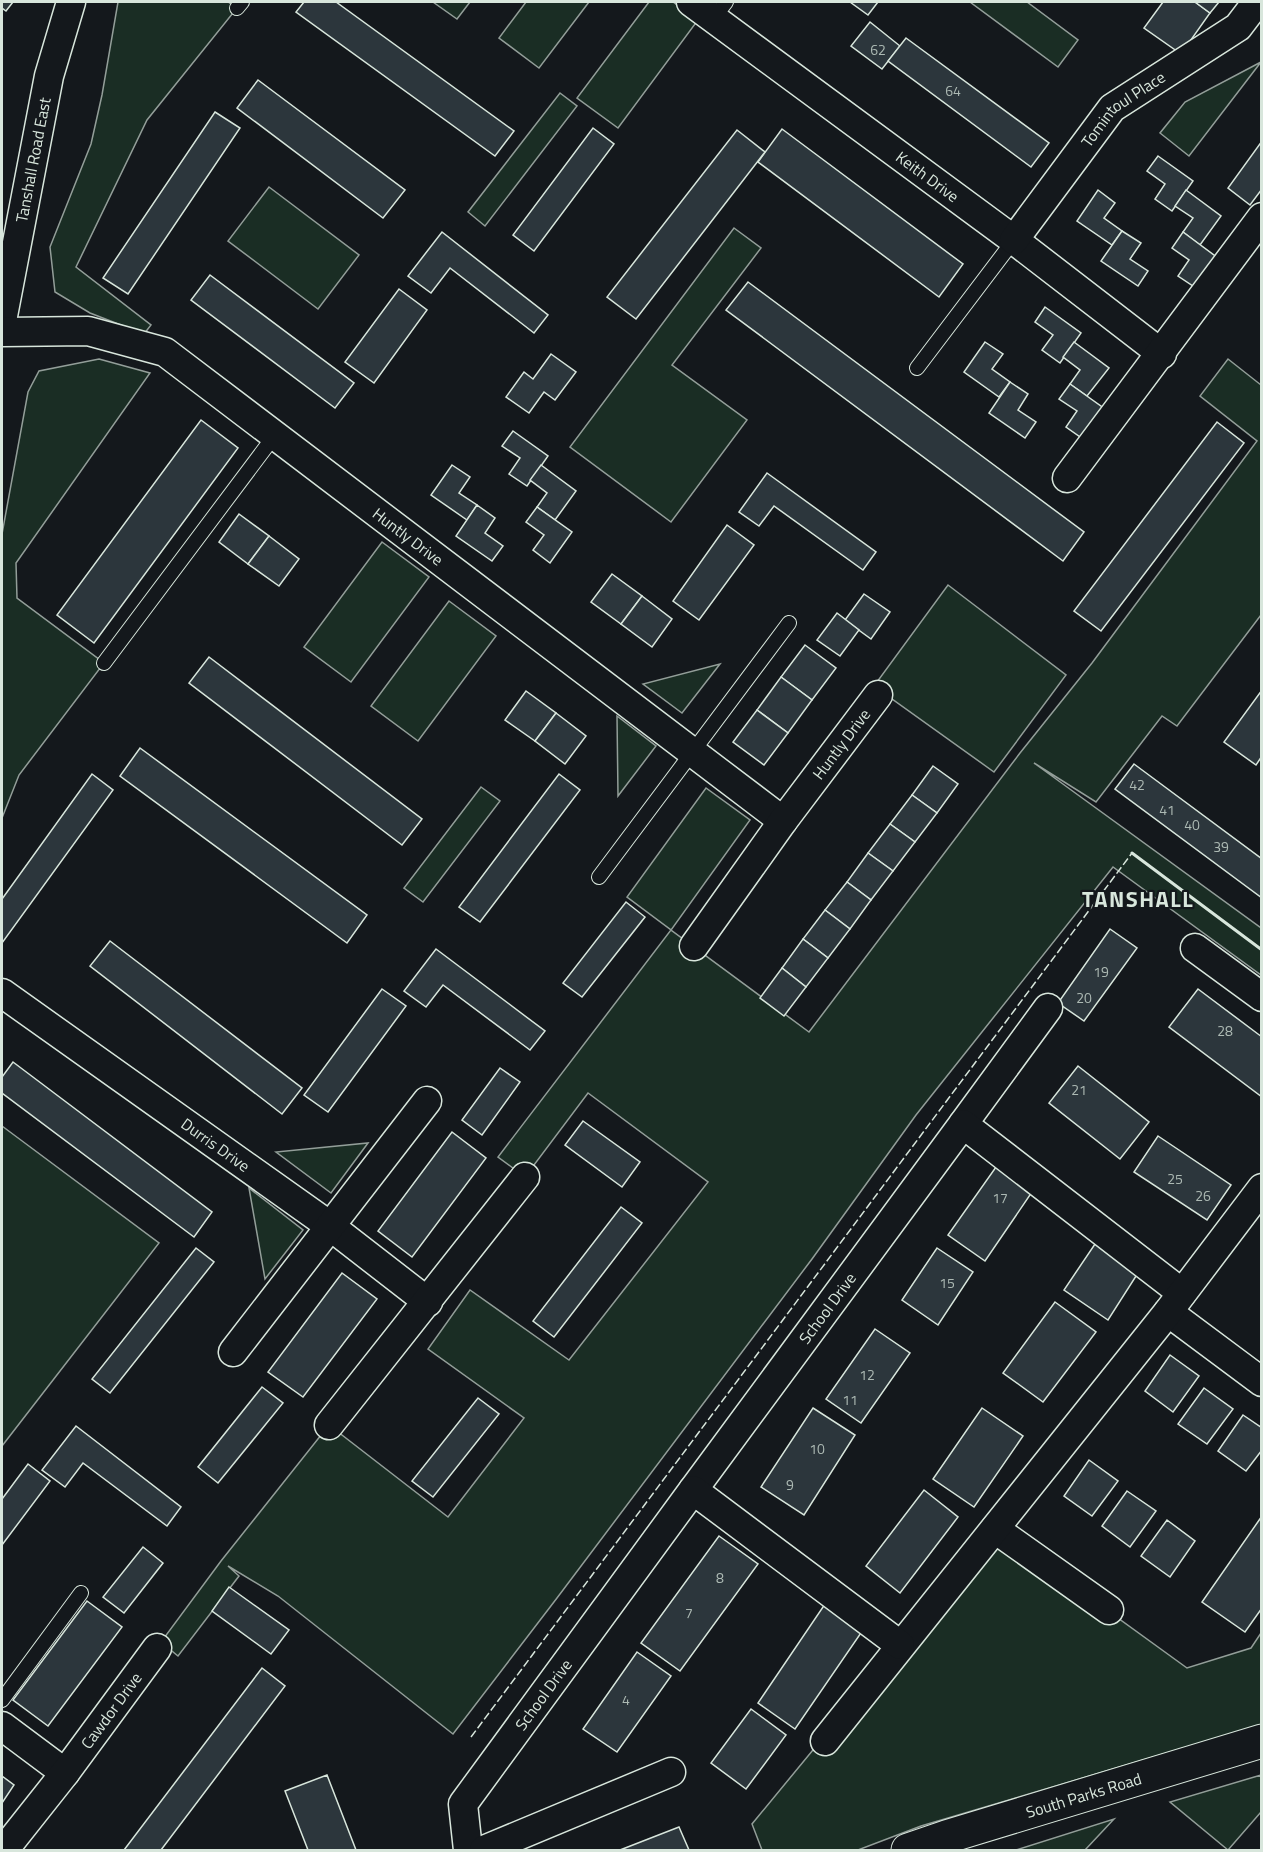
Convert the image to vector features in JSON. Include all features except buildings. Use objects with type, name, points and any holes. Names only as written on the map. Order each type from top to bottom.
[{"type":"street","name":"Tanshall Road East","points":[[2,321],[49,76],[70,2]]},
{"type":"street","name":"Keith Drive","points":[[691,2],[719,10],[1162,354]]},
{"type":"street","name":"Tomintoul Place","points":[[1014,240],[1112,108],[1238,27],[1257,2]]},
{"type":"street","points":[[1067,478],[1262,218]]},
{"type":"street","name":"Huntly Drive","points":[[2,332],[88,331],[165,352],[783,821]]},
{"type":"street","name":"Huntly Drive","points":[[694,946],[783,821],[878,695]]},
{"type":"street","points":[[1194,948],[1262,998]]},
{"type":"street","name":"Durris Drive","points":[[2,994],[330,1226],[428,1302]]},
{"type":"street","name":"School Drive","points":[[468,1851],[463,1804],[1048,1008]]},
{"type":"street","points":[[233,1352],[427,1101]]},
{"type":"street","points":[[963,1124],[1175,1302],[1262,1382]]},
{"type":"street","points":[[329,1425],[525,1177]]},
{"type":"street","points":[[825,1741],[1175,1302],[1262,1188]]},
{"type":"street","points":[[693,1490],[900,1645]]},
{"type":"street","points":[[995,1528],[1109,1610]]},
{"type":"street","name":"Cawdor Drive","points":[[4,1851],[65,1773],[156,1648]]},
{"type":"street","points":[[2,1726],[65,1773]]},
{"type":"street","name":"South Parks Road","points":[[908,1851],[946,1837],[1262,1741]]},
{"type":"street","points":[[484,1851],[671,1772]]},
{"type":"lane","points":[[917,368],[1014,240]]},
{"type":"lane","points":[[104,663],[275,435]]},
{"type":"lane","points":[[599,877],[789,623]]},
{"type":"lane","points":[[2,1700],[81,1593]]},
{"type":"green space","points":[[118,2],[228,2],[237,8],[147,120],[76,267],[151,325],[144,334],[90,313],[55,292],[50,247],[91,144]]},
{"type":"green space","points":[[433,2],[470,2],[457,19]]},
{"type":"green space","points":[[526,2],[589,2],[539,68],[499,38]]},
{"type":"green space","points":[[649,2],[673,2],[698,20],[618,128],[577,98]]},
{"type":"green space","points":[[970,2],[1027,2],[1078,40],[1058,67]]},
{"type":"green space","points":[[1261,62],[1189,156],[1160,133],[1185,102]]},
{"type":"green space","points":[[560,93],[577,106],[485,226],[468,212]]},
{"type":"green space","points":[[269,187],[359,255],[318,309],[228,241]]},
{"type":"green space","points":[[734,228],[761,248],[672,365],[747,420],[671,522],[570,447]]},
{"type":"green space","points":[[99,359],[150,373],[16,563],[17,598],[104,663],[19,775],[2,818],[2,534],[28,392],[39,371]]},
{"type":"green space","points":[[1228,359],[1261,385],[1261,615],[1177,726],[1162,716],[1096,802],[1034,763],[1261,928],[1261,975],[1113,867],[916,1115],[812,1259],[453,1734],[278,1596],[228,1566],[239,1576],[178,1656],[161,1642],[221,1561],[329,1425],[448,1517],[524,1418],[428,1349],[470,1290],[569,1360],[708,1182],[588,1093],[525,1177],[498,1157],[671,930],[809,1032],[1020,753],[1092,663],[1257,441],[1200,396]]},
{"type":"green space","points":[[382,542],[429,577],[351,682],[304,647]]},
{"type":"green space","points":[[948,585],[1066,675],[994,772],[874,686]]},
{"type":"green space","points":[[449,601],[496,636],[418,741],[371,706]]},
{"type":"green space","points":[[720,664],[682,713],[643,684]]},
{"type":"green space","points":[[617,716],[656,746],[618,796]]},
{"type":"green space","points":[[481,787],[500,801],[423,902],[404,888]]},
{"type":"green space","points":[[706,788],[750,820],[671,930],[627,897]]},
{"type":"green space","points":[[2,1126],[159,1243],[2,1446]]},
{"type":"green space","points":[[368,1143],[331,1193],[276,1152]]},
{"type":"green space","points":[[249,1188],[303,1230],[265,1279]]},
{"type":"green space","points":[[995,1529],[1187,1668],[1251,1648],[1261,1633],[1261,1725],[921,1826],[858,1850],[762,1850],[752,1824]]},
{"type":"green space","points":[[1261,1775],[1261,1812],[1228,1850],[1170,1802]]},
{"type":"green space","points":[[1114,1819],[1085,1850],[1016,1850]]},
{"type":"fence","points":[[471,1737],[1132,853]]},
{"type":"wall","points":[[1132,853],[1262,950]]},
{"type":"district","name":"TANSHALL","points":[[1138,899]]}]
